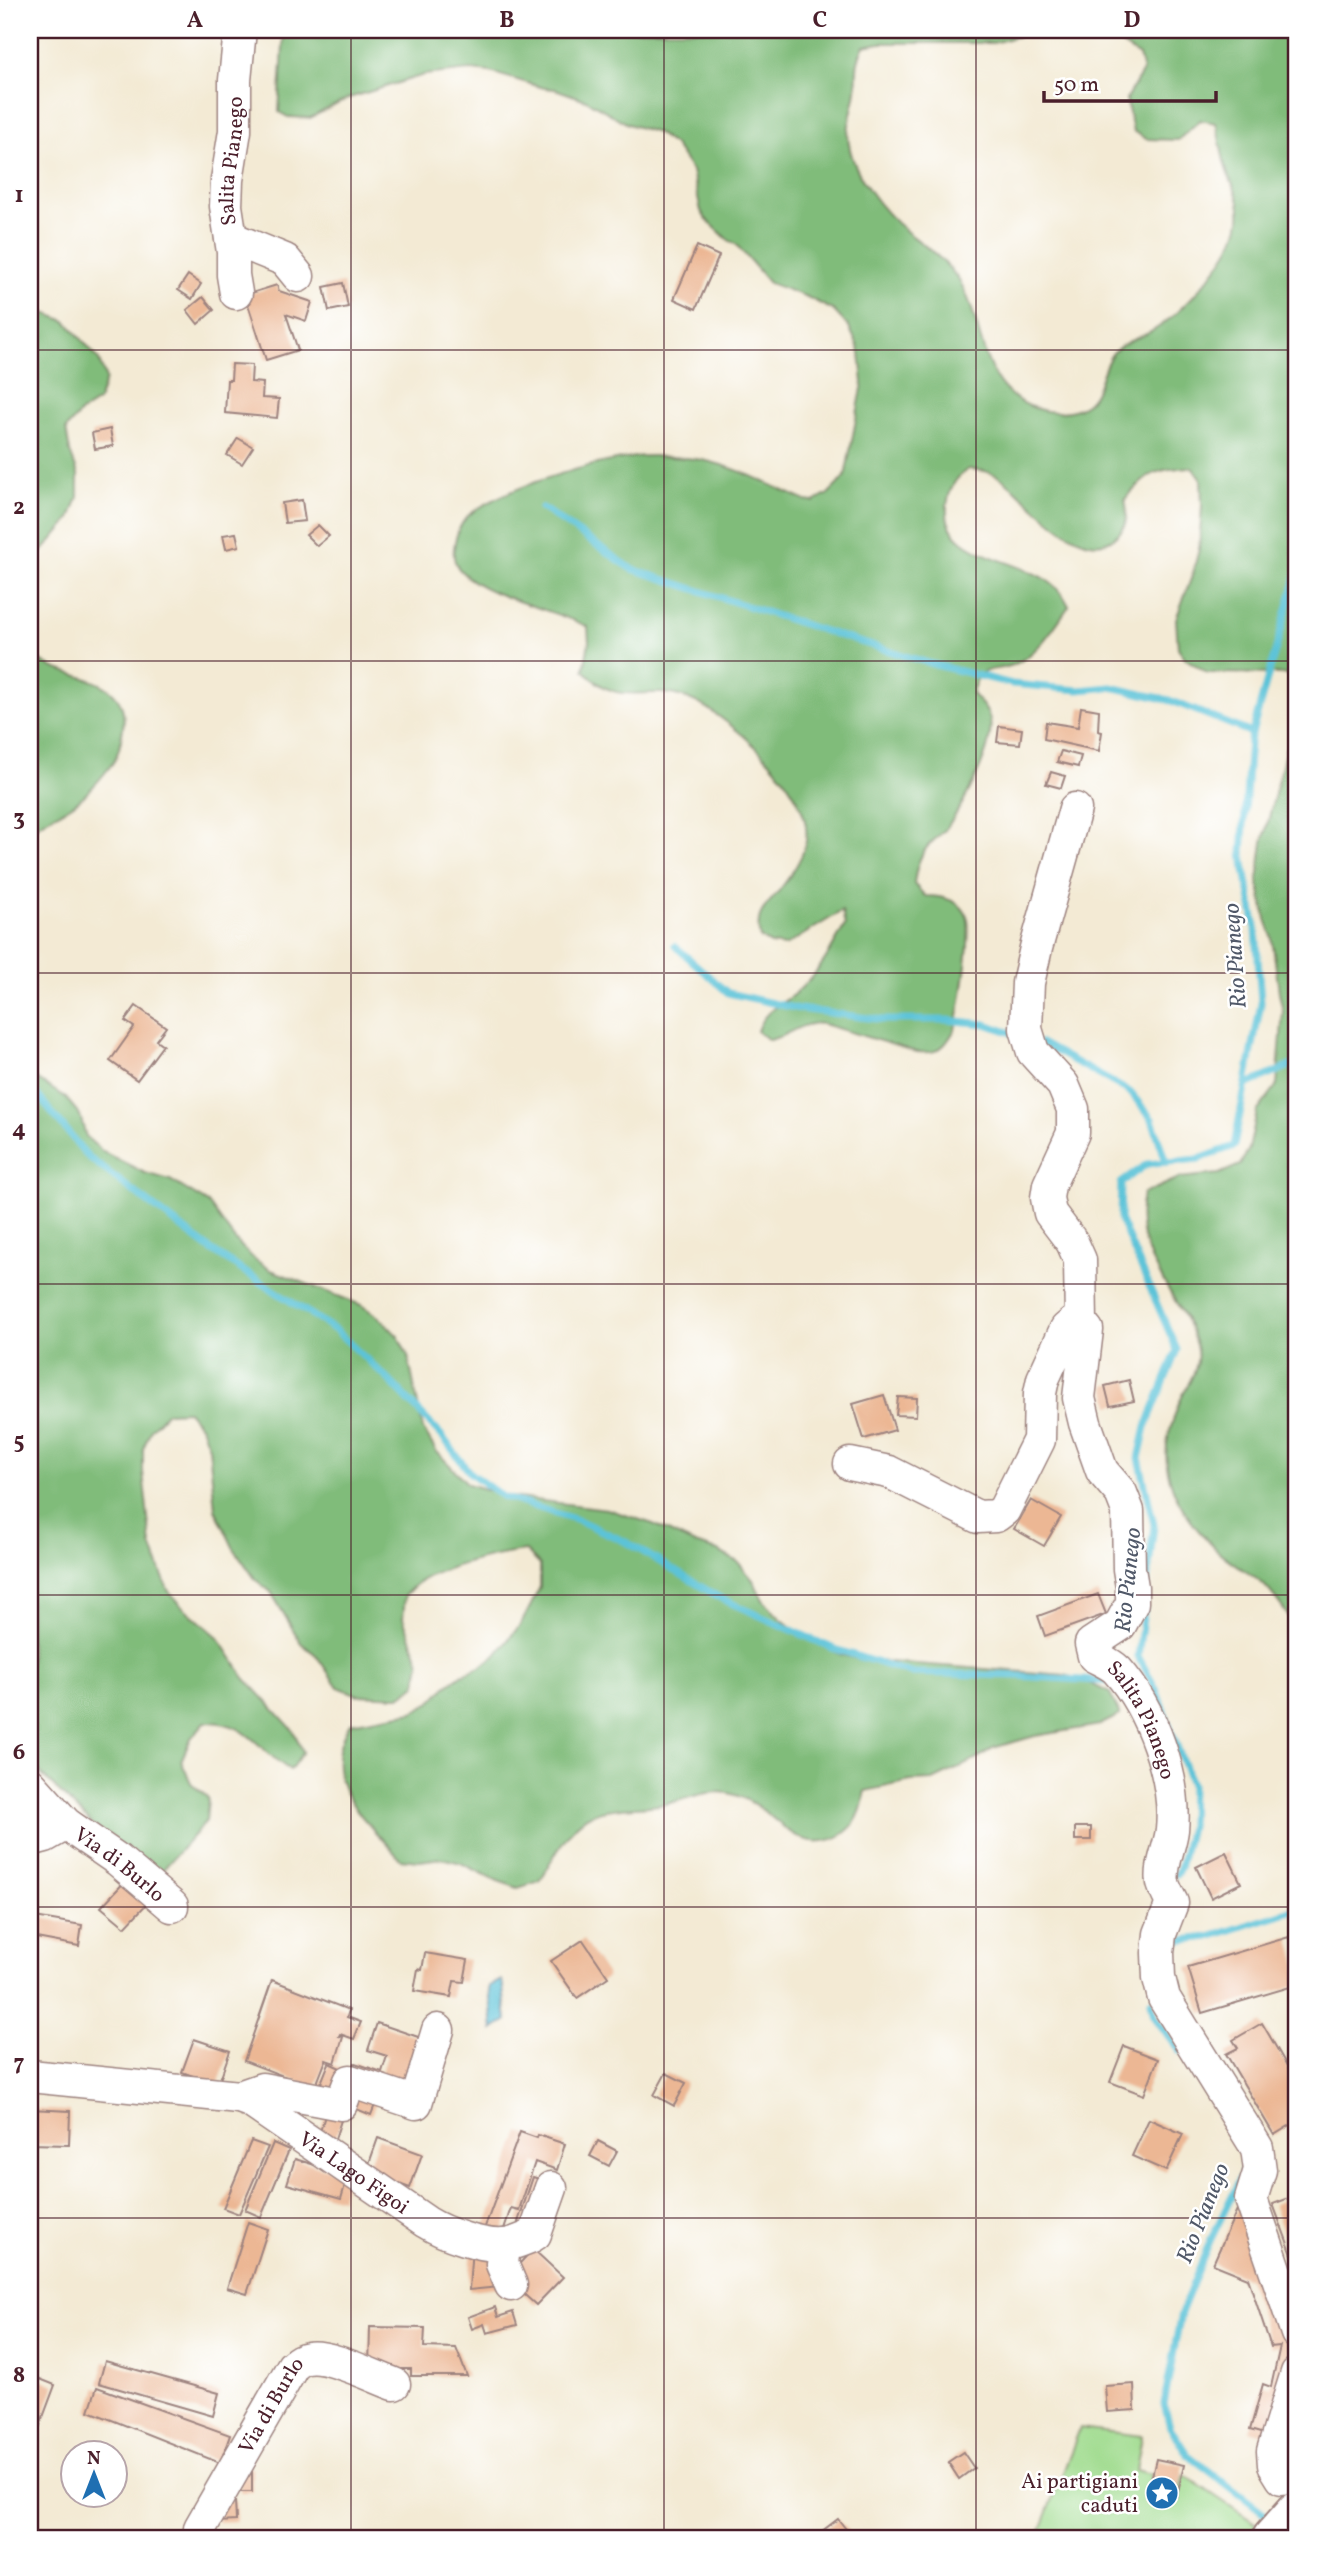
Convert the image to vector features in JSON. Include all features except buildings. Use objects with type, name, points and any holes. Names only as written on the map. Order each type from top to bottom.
[{"type":"main road","points":[[1272,2538],[1292,2494]]},
{"type":"street","name":"Salita Pianego","points":[[236,293],[231,238],[226,217],[226,193],[235,131],[235,80],[240,30]]},
{"type":"street","points":[[231,238],[285,260],[298,276]]},
{"type":"street","points":[[850,1464],[888,1472],[978,1517],[996,1516],[1004,1510],[1039,1440],[1043,1378],[1066,1329],[1073,1322],[1081,1322],[1080,1260],[1072,1242],[1050,1213],[1047,1198],[1049,1185],[1073,1133],[1073,1109],[1063,1085],[1032,1052],[1026,1029],[1028,983],[1075,809]]},
{"type":"street","name":"Salita Pianego","points":[[1081,1322],[1087,1330],[1087,1348],[1080,1378],[1079,1398],[1102,1471],[1121,1493],[1128,1511],[1132,1604],[1120,1625],[1091,1644],[1094,1656],[1118,1672],[1136,1696],[1156,1739],[1172,1790],[1172,1832],[1165,1859],[1167,1893],[1158,1953],[1159,1978],[1164,1998],[1257,2148],[1260,2170],[1251,2199],[1297,2333]]},
{"type":"street","name":"Via di Burlo","points":[[30,1784],[66,1824],[118,1860],[172,1906]]},
{"type":"street","name":"Via di Burlo","points":[[30,1840],[45,1836],[66,1824]]},
{"type":"street","name":"Via Lago Figoi","points":[[240,2097],[262,2089],[341,2104],[350,2081],[416,2103],[438,2030]]},
{"type":"street","name":"Via Lago Figoi","points":[[30,2076],[240,2097],[250,2101],[442,2232],[504,2245]]},
{"type":"street","points":[[1191,2085],[1210,2102],[1227,2100]]},
{"type":"street","points":[[511,2285],[502,2264],[504,2245],[535,2234],[551,2188]]},
{"type":"street","name":"Via di Burlo","points":[[201,2538],[200,2528],[293,2366],[310,2357],[325,2359],[394,2384]]},
{"type":"street","points":[[1292,2494],[1274,2465],[1273,2451],[1297,2373]]},
{"type":"street","points":[[1292,2494],[1297,2418]]},
{"type":"green space","points":[[284,30],[1040,30],[993,43],[880,43],[864,46],[857,65],[848,138],[852,156],[870,192],[897,223],[942,261],[960,282],[986,354],[1002,386],[1016,399],[1035,408],[1058,412],[1076,409],[1088,402],[1097,390],[1113,353],[1122,345],[1166,322],[1193,296],[1229,249],[1240,220],[1239,202],[1226,168],[1216,123],[1200,120],[1178,140],[1146,139],[1133,131],[1126,99],[1143,71],[1139,56],[1099,30],[1297,30],[1297,677],[1282,674],[1208,673],[1186,659],[1178,648],[1176,619],[1199,549],[1201,478],[1192,467],[1169,469],[1148,477],[1125,499],[1127,515],[1123,529],[1115,537],[1101,543],[1086,542],[1070,535],[996,475],[968,469],[960,476],[952,486],[948,500],[947,518],[954,532],[965,543],[981,552],[1048,581],[1055,586],[1069,606],[1033,652],[1017,663],[989,670],[979,676],[972,694],[989,716],[987,746],[976,777],[960,807],[945,830],[925,850],[917,866],[914,884],[925,896],[955,902],[964,910],[968,925],[965,972],[955,1029],[946,1043],[936,1051],[917,1052],[823,1024],[801,1027],[769,1040],[757,1031],[770,1011],[814,975],[845,925],[842,911],[785,946],[771,944],[760,938],[760,915],[793,872],[805,847],[806,825],[792,791],[755,746],[702,705],[668,694],[620,693],[597,682],[584,670],[589,642],[588,627],[487,589],[462,572],[454,558],[461,526],[469,515],[485,504],[531,484],[611,461],[654,456],[696,459],[742,472],[806,501],[814,502],[828,494],[845,477],[863,383],[860,353],[849,327],[833,310],[769,283],[736,244],[706,219],[701,211],[692,171],[674,145],[657,133],[628,124],[586,100],[555,89],[490,72],[470,70],[424,75],[349,98],[310,118],[288,117],[279,112]]},
{"type":"green space","points":[[45,313],[66,321],[98,358],[106,379],[98,401],[81,412],[66,429],[78,474],[78,497],[70,519],[30,566],[30,318]]},
{"type":"green space","points":[[30,649],[39,660],[102,685],[115,694],[122,708],[123,728],[114,760],[95,785],[75,803],[40,823],[30,832]]},
{"type":"green space","points":[[1297,730],[1297,1628],[1265,1586],[1223,1556],[1196,1527],[1177,1498],[1171,1483],[1166,1451],[1169,1434],[1179,1403],[1194,1373],[1197,1353],[1189,1326],[1149,1255],[1140,1216],[1143,1194],[1179,1178],[1219,1174],[1240,1165],[1249,1149],[1257,1112],[1277,1085],[1283,1011],[1272,937],[1258,881],[1263,842],[1286,749]]},
{"type":"green space","points":[[30,1075],[65,1097],[80,1115],[86,1137],[103,1152],[145,1173],[170,1180],[208,1203],[236,1241],[253,1258],[271,1270],[361,1305],[380,1318],[398,1336],[408,1356],[423,1429],[436,1451],[468,1484],[511,1497],[607,1509],[653,1524],[695,1544],[718,1551],[738,1562],[753,1580],[763,1600],[780,1618],[800,1634],[842,1655],[863,1660],[1065,1675],[1110,1693],[1120,1715],[1100,1725],[1035,1736],[993,1748],[975,1760],[933,1780],[911,1781],[865,1791],[855,1822],[840,1836],[830,1840],[810,1841],[800,1837],[746,1800],[728,1793],[712,1792],[665,1804],[609,1809],[590,1815],[580,1821],[564,1839],[540,1881],[518,1888],[461,1863],[441,1858],[420,1861],[400,1859],[359,1813],[341,1780],[338,1763],[340,1744],[350,1723],[413,1712],[431,1702],[461,1675],[480,1667],[496,1655],[521,1624],[540,1587],[540,1565],[526,1551],[457,1566],[419,1582],[405,1595],[403,1618],[420,1662],[416,1685],[400,1697],[358,1695],[338,1687],[316,1655],[301,1643],[271,1592],[256,1580],[233,1547],[215,1509],[209,1447],[201,1427],[188,1411],[167,1412],[151,1429],[143,1449],[143,1472],[151,1545],[168,1590],[183,1607],[218,1637],[245,1678],[293,1730],[303,1752],[290,1770],[242,1731],[220,1723],[205,1722],[191,1738],[181,1761],[191,1783],[208,1798],[206,1821],[160,1873],[103,1835],[43,1776],[30,1759]]},
{"type":"green space","points":[[1080,2428],[1142,2436],[1136,2470],[1151,2474],[1148,2491],[1177,2498],[1184,2475],[1261,2527],[1259,2538],[1038,2538]]},
{"type":"water","points":[[502,1980],[507,2020],[493,2030],[489,1986]]},
{"type":"waterway","name":"Rio Pianego","points":[[1286,30],[1297,42]]},
{"type":"waterway","points":[[542,508],[632,569],[840,636],[932,664],[1012,684],[1079,690],[1111,687],[1169,700],[1252,733]]},
{"type":"waterway","name":"Rio Pianego","points":[[1146,1591],[1154,1525],[1139,1458],[1146,1427],[1177,1350],[1120,1219],[1121,1183],[1147,1164],[1199,1159],[1234,1146],[1261,1003],[1256,929],[1242,853],[1250,740],[1297,574]]},
{"type":"waterway","points":[[675,946],[728,993],[799,1009],[884,1020],[947,1020],[986,1024],[1020,1036]]},
{"type":"waterway","points":[[1041,1043],[1130,1092],[1152,1119],[1166,1162]]},
{"type":"waterway","points":[[1246,1085],[1297,1063]]},
{"type":"waterway","points":[[30,1086],[88,1157],[211,1250],[335,1330],[389,1380],[442,1436],[470,1473],[503,1497],[578,1520],[628,1543],[722,1599],[832,1648],[910,1673],[1114,1682]]},
{"type":"waterway","name":"Rio Pianego","points":[[1144,1610],[1138,1656],[1156,1689],[1191,1784],[1190,1827],[1180,1868],[1176,1874]]},
{"type":"waterway","points":[[1166,1942],[1209,1937],[1297,1909]]},
{"type":"waterway","name":"Rio Pianego","points":[[1151,2001],[1154,2016],[1179,2051]]},
{"type":"waterway","name":"Rio Pianego","points":[[1244,2154],[1242,2175],[1210,2241],[1181,2313],[1164,2404],[1170,2427],[1187,2454],[1264,2513]]},
{"type":"place","name":"Ai partigiani caduti","points":[[1162,2493]]}]
